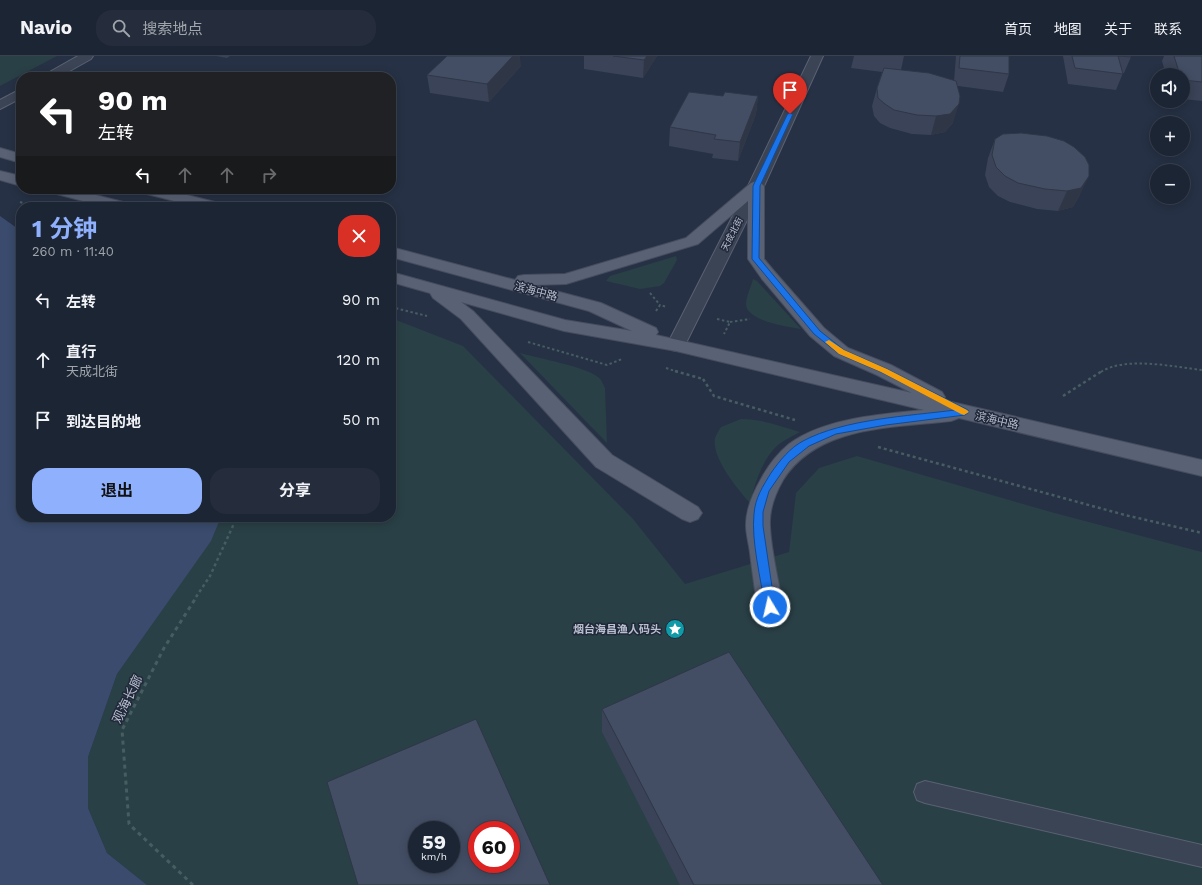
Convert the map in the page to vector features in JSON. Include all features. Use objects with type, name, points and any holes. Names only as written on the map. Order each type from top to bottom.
[{"type":"main road","points":[[0,152],[16,157]]},
{"type":"main road","points":[[0,175],[16,179]]},
{"type":"main road","points":[[488,278],[536,280],[566,279],[692,241],[756,186]]},
{"type":"main road","points":[[756,186],[756,259],[817,332],[841,352],[884,370],[965,412]]},
{"type":"main road","points":[[74,194],[105,202]]},
{"type":"main road","points":[[164,194],[197,202]]},
{"type":"main road","name":"滨海中路","points":[[396,253],[594,307],[676,345]]},
{"type":"main road","name":"滨海中路","points":[[396,278],[564,325],[676,345],[1202,468]]},
{"type":"main road","points":[[430,288],[467,315],[604,460],[690,513]]},
{"type":"main road","points":[[770,607],[758,526],[759,512],[764,491],[786,459],[805,443],[835,431],[886,422],[965,412]]},
{"type":"street","points":[[59,72],[88,56]]},
{"type":"street","name":"天成北街","points":[[676,345],[756,186],[817,56]]},
{"type":"street","points":[[0,105],[16,96]]},
{"type":"lane","points":[[925,792],[1202,856]]},
{"type":"path","points":[[650,293],[660,305]]},
{"type":"path","points":[[730,322],[750,318]]},
{"type":"path","points":[[607,365],[627,357]]},
{"type":"path","points":[[1062,396],[1108,367],[1145,363],[1202,370]]},
{"type":"path","points":[[703,379],[714,396],[835,431],[855,441],[1125,515],[1202,533]]},
{"type":"path","name":"观海长廊","points":[[193,885],[129,824],[122,730],[164,648],[210,576],[235,522]]},
{"type":"green space","points":[[0,56],[57,56],[27,72],[16,72],[16,78],[0,86]]},
{"type":"green space","points":[[676,256],[677,260],[664,283],[660,286],[640,289],[606,281],[610,276]]},
{"type":"green space","points":[[753,279],[757,281],[801,329],[787,327],[760,319],[748,310],[746,301]]},
{"type":"green space","name":"烟台海昌渔人码头","points":[[396,320],[463,346],[633,519],[685,584],[789,552],[796,493],[819,468],[857,456],[1051,512],[1202,552],[1202,885],[147,885],[107,853],[88,808],[88,757],[117,674],[210,541],[219,522],[396,522]]},
{"type":"green space","points":[[520,353],[573,366],[592,373],[599,378],[605,388],[607,443]]},
{"type":"green space","points":[[741,419],[749,419],[778,425],[800,432],[778,445],[772,451],[763,464],[750,503],[726,473],[715,446],[715,438],[721,427]]},
{"type":"water","points":[[0,216],[16,227],[16,522],[219,522],[211,541],[117,674],[88,757],[88,808],[107,853],[147,885],[0,885]]},
{"type":"building","points":[[447,56],[513,56],[487,84],[427,75]]},
{"type":"building","points":[[613,56],[647,56],[644,60]]},
{"type":"building","points":[[960,56],[1009,56],[1009,74],[959,68]]},
{"type":"building","points":[[1072,56],[1118,56],[1123,74],[1075,68]]},
{"type":"building","points":[[1174,56],[1202,56],[1202,82],[1190,81],[1190,68],[1178,68]]},
{"type":"building","points":[[884,68],[929,73],[956,81],[960,96],[959,104],[950,114],[936,116],[917,115],[894,110],[878,98],[877,88]]},
{"type":"building","points":[[689,92],[723,96],[725,92],[758,96],[740,142],[714,139],[716,135],[670,127]]},
{"type":"building","points":[[1021,133],[1047,136],[1064,141],[1074,147],[1085,157],[1089,165],[1089,176],[1081,188],[1067,191],[1045,189],[1018,183],[1005,176],[996,167],[992,155],[995,139],[1003,134]]},
{"type":"building","points":[[729,652],[883,885],[694,885],[602,709]]},
{"type":"building","points":[[476,719],[550,885],[358,885],[327,782]]},
{"type":"slow traffic","points":[[829,342],[841,352],[884,370],[964,412]]},
{"type":"place","name":"烟台海昌渔人码头","points":[[675,629]]},
{"type":"route","points":[[770,607],[758,526],[759,512],[764,491],[786,459],[805,443],[835,431],[886,422],[965,412],[884,370],[841,352],[817,332],[756,259],[756,186],[790,114]]}]
